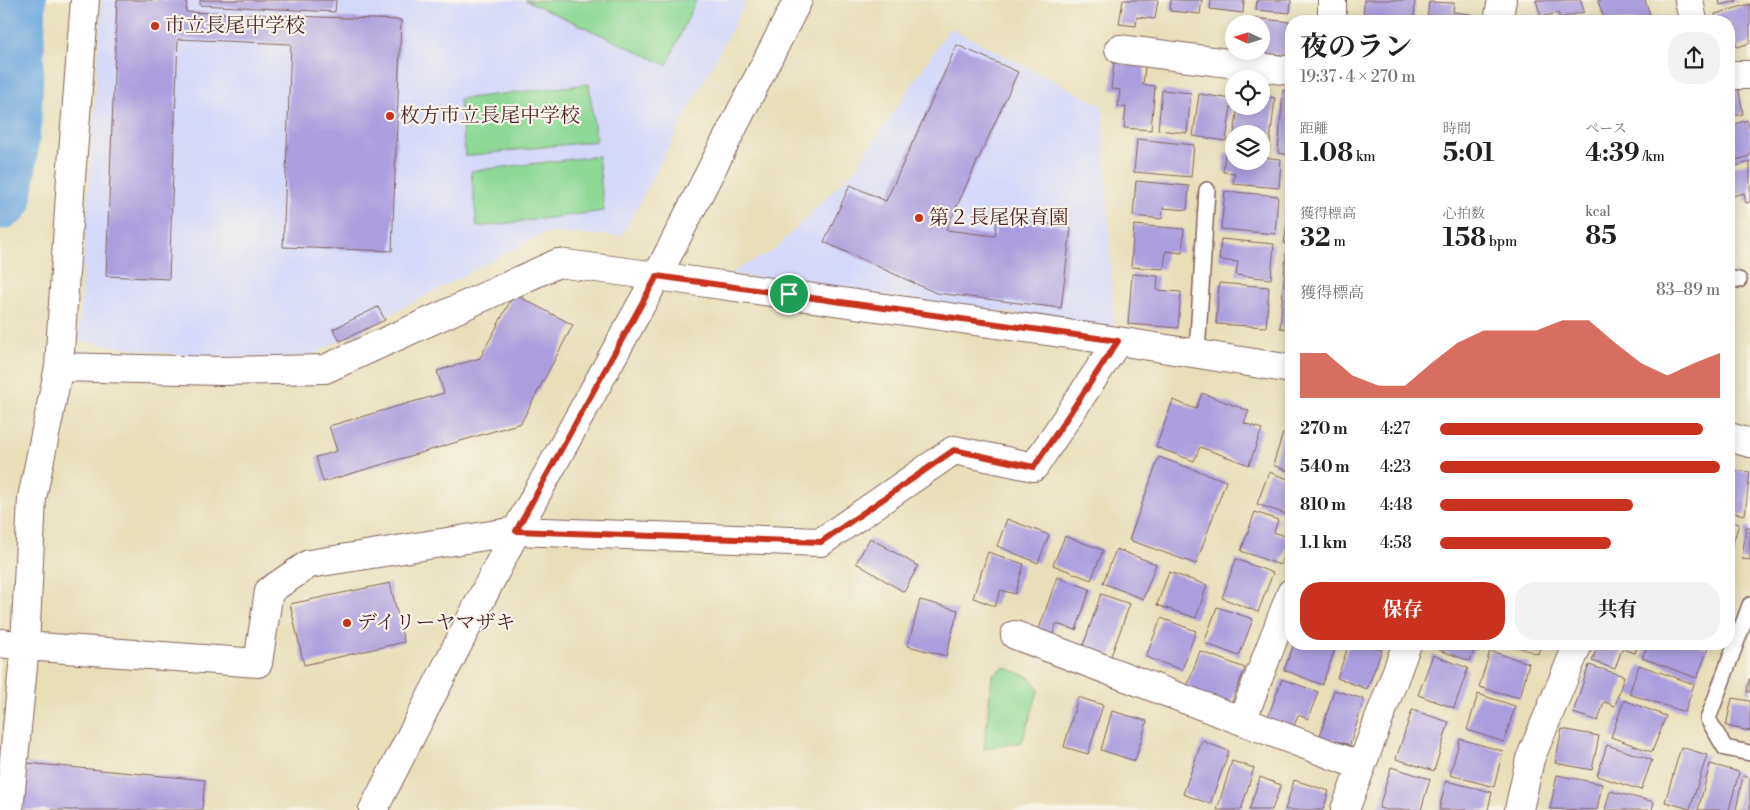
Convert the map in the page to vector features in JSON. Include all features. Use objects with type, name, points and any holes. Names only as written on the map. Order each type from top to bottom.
[{"type":"street","points":[[9,810],[12,644],[32,498],[59,367],[85,0]]},
{"type":"street","points":[[373,810],[516,531],[657,276],[798,0]]},
{"type":"street","points":[[1332,0],[1332,15]]},
{"type":"street","points":[[1499,15],[1502,0]]},
{"type":"street","points":[[1689,0],[1692,15]]},
{"type":"street","points":[[1119,49],[1285,70]]},
{"type":"street","points":[[1735,75],[1750,75]]},
{"type":"street","points":[[59,367],[221,371],[325,369],[558,263],[1118,341],[1285,368]]},
{"type":"street","points":[[12,644],[258,663],[269,591],[309,564],[516,531],[821,542],[954,450],[1034,467],[1118,341]]},
{"type":"street","points":[[1735,439],[1750,443]]},
{"type":"street","points":[[1242,721],[1285,609]]},
{"type":"street","points":[[1014,635],[1362,766]]},
{"type":"street","points":[[1345,810],[1405,650]]},
{"type":"street","points":[[1519,810],[1530,759],[1575,650]]},
{"type":"lane","points":[[1197,353],[1207,190]]},
{"type":"lane","points":[[1735,646],[1750,605]]},
{"type":"lane","points":[[1734,650],[1708,720],[1725,748],[1750,753]]},
{"type":"shaded area","name":"枚方市立長尾中学校","points":[[102,0],[747,0],[622,236],[545,233],[310,356],[210,359],[78,341]]},
{"type":"shaded area","points":[[950,28],[1103,106],[1114,327],[728,274],[773,251],[855,169]]},
{"type":"green space","points":[[525,0],[696,0],[667,65]]},
{"type":"green space","points":[[589,84],[596,141],[465,156],[459,99]]},
{"type":"green space","points":[[598,156],[604,211],[477,227],[471,171]]},
{"type":"green space","points":[[1004,667],[1029,677],[1039,689],[1022,742],[984,749],[992,675]]},
{"type":"building","points":[[117,0],[187,0],[186,12],[401,20],[392,251],[283,247],[291,44],[178,39],[169,279],[106,276]]},
{"type":"building","points":[[200,0],[336,0],[335,12],[200,5]]},
{"type":"building","points":[[1123,0],[1158,0],[1155,19],[1137,17],[1136,26],[1119,24]]},
{"type":"building","points":[[1171,0],[1202,0],[1200,14],[1170,11]]},
{"type":"building","points":[[1211,0],[1244,0],[1243,13],[1210,9]]},
{"type":"building","points":[[1257,0],[1291,0],[1290,13],[1256,10]]},
{"type":"building","points":[[1364,0],[1415,0],[1414,15],[1363,15]]},
{"type":"building","points":[[1536,0],[1581,0],[1584,12],[1572,15],[1559,15],[1558,13],[1540,15]]},
{"type":"building","points":[[1645,0],[1650,15],[1603,15],[1598,1]]},
{"type":"building","points":[[1719,0],[1737,0],[1737,1],[1720,5]]},
{"type":"building","points":[[1429,2],[1454,3],[1453,12],[1471,14],[1471,15],[1428,15]]},
{"type":"building","points":[[1750,4],[1750,43],[1737,47],[1735,15],[1715,14]]},
{"type":"building","points":[[1270,20],[1285,21],[1285,55],[1270,54]]},
{"type":"building","points":[[957,45],[1018,72],[946,230],[995,236],[997,218],[1071,227],[1061,308],[936,293],[824,242],[850,185],[886,201]]},
{"type":"building","points":[[1114,63],[1145,66],[1143,85],[1155,86],[1151,130],[1124,128],[1126,107],[1118,107],[1120,90],[1111,89]]},
{"type":"building","points":[[1735,80],[1737,80],[1743,114],[1735,116]]},
{"type":"building","points":[[1162,90],[1191,93],[1187,133],[1158,130]]},
{"type":"building","points":[[1283,90],[1285,90],[1285,154],[1278,153]]},
{"type":"building","points":[[1199,94],[1225,98],[1225,115],[1230,115],[1228,125],[1225,125],[1225,141],[1193,136]]},
{"type":"building","points":[[1270,97],[1275,98],[1270,141],[1270,125],[1235,125],[1237,115],[1270,115]]},
{"type":"building","points":[[1747,120],[1750,131],[1750,156],[1735,160],[1735,124]]},
{"type":"building","points":[[1137,139],[1194,145],[1191,177],[1134,172]]},
{"type":"building","points":[[1225,153],[1225,170],[1270,170],[1270,158],[1281,159],[1279,188],[1233,184],[1235,173],[1223,172]]},
{"type":"building","points":[[1750,162],[1750,202],[1746,203],[1744,193],[1735,195],[1735,166]]},
{"type":"building","points":[[1136,181],[1189,186],[1187,210],[1163,208],[1162,219],[1133,216]]},
{"type":"building","points":[[1225,191],[1278,196],[1275,234],[1221,229]]},
{"type":"building","points":[[1134,225],[1184,229],[1182,253],[1166,251],[1164,269],[1131,267]]},
{"type":"building","points":[[1221,239],[1274,244],[1271,279],[1236,275],[1238,262],[1219,260]]},
{"type":"building","points":[[1285,266],[1285,328],[1280,328]]},
{"type":"building","points":[[1132,274],[1158,276],[1157,290],[1181,292],[1178,328],[1128,324]]},
{"type":"building","points":[[1219,283],[1269,287],[1266,327],[1216,324]]},
{"type":"building","points":[[514,294],[573,325],[521,423],[323,482],[316,457],[337,451],[329,426],[444,393],[437,371],[480,358]]},
{"type":"building","points":[[378,307],[385,320],[340,341],[333,329]]},
{"type":"building","points":[[1202,393],[1249,411],[1244,423],[1262,429],[1249,465],[1200,447],[1194,461],[1156,447],[1173,400],[1196,409]]},
{"type":"building","points":[[1283,433],[1285,434],[1285,470],[1273,465]]},
{"type":"building","points":[[1159,457],[1226,481],[1196,564],[1129,540]]},
{"type":"building","points":[[1735,470],[1750,472],[1745,515],[1735,513]]},
{"type":"building","points":[[1269,472],[1285,478],[1285,514],[1257,504]]},
{"type":"building","points":[[1255,512],[1278,520],[1274,532],[1285,536],[1285,552],[1280,565],[1241,551]]},
{"type":"building","points":[[1007,519],[1049,535],[1038,563],[997,546]]},
{"type":"building","points":[[1735,523],[1739,524],[1735,536]]},
{"type":"building","points":[[1746,527],[1750,527],[1750,560],[1742,559]]},
{"type":"building","points":[[1065,536],[1103,550],[1091,580],[1053,565]]},
{"type":"building","points":[[870,538],[918,566],[904,592],[856,563]]},
{"type":"building","points":[[1116,549],[1156,564],[1143,599],[1103,583]]},
{"type":"building","points":[[988,552],[1024,564],[1015,594],[1001,590],[995,606],[973,598]]},
{"type":"building","points":[[1236,559],[1273,573],[1258,612],[1222,598]]},
{"type":"building","points":[[1169,572],[1207,585],[1196,618],[1157,605]]},
{"type":"building","points":[[1057,577],[1090,589],[1076,630],[1056,624],[1052,637],[1038,632]]},
{"type":"building","name":"デイリーヤマザキ","points":[[390,583],[404,642],[304,665],[290,604]]},
{"type":"building","points":[[1101,594],[1130,604],[1111,656],[1083,646]]},
{"type":"building","points":[[920,600],[958,610],[946,656],[908,646]]},
{"type":"building","points":[[1217,607],[1253,619],[1239,656],[1204,643]]},
{"type":"building","points":[[1161,618],[1196,631],[1182,670],[1146,657]]},
{"type":"building","points":[[1292,650],[1335,650],[1322,685],[1284,670]]},
{"type":"building","points":[[1347,650],[1382,650],[1367,689],[1337,678]]},
{"type":"building","points":[[1439,650],[1474,650],[1470,661]]},
{"type":"building","points":[[1526,650],[1539,650],[1538,654]]},
{"type":"building","points":[[1596,650],[1622,650],[1615,669],[1592,661]]},
{"type":"building","points":[[1625,650],[1636,650],[1635,653]]},
{"type":"building","points":[[1645,650],[1708,650],[1697,678],[1642,658]]},
{"type":"building","points":[[1200,651],[1245,668],[1230,707],[1186,690]]},
{"type":"building","points":[[1490,651],[1529,663],[1520,698],[1479,687]]},
{"type":"building","points":[[1433,655],[1468,668],[1454,708],[1418,695]]},
{"type":"building","points":[[1589,665],[1624,676],[1615,706],[1604,702],[1598,721],[1573,713]]},
{"type":"building","points":[[1639,665],[1694,684],[1685,712],[1629,694]]},
{"type":"building","points":[[1282,679],[1318,692],[1308,719],[1298,715],[1292,732],[1266,722]]},
{"type":"building","points":[[1749,679],[1750,692],[1747,692]]},
{"type":"building","points":[[1334,690],[1364,699],[1350,745],[1320,736]]},
{"type":"building","points":[[1478,694],[1515,706],[1504,742],[1467,730]]},
{"type":"building","points":[[1078,697],[1103,705],[1088,754],[1064,747]]},
{"type":"building","points":[[1732,698],[1750,701],[1750,731],[1726,726]]},
{"type":"building","points":[[1624,700],[1666,716],[1652,752],[1611,737]]},
{"type":"building","points":[[1412,710],[1449,722],[1434,771],[1396,759]]},
{"type":"building","points":[[1112,711],[1147,721],[1135,761],[1101,750]]},
{"type":"building","points":[[1562,729],[1599,736],[1592,770],[1555,763]]},
{"type":"building","points":[[1460,739],[1503,751],[1494,787],[1450,775]]},
{"type":"building","points":[[1202,741],[1229,751],[1210,804],[1183,794]]},
{"type":"building","points":[[1607,745],[1652,760],[1641,790],[1597,776]]},
{"type":"building","points":[[1681,747],[1707,755],[1690,809],[1665,802]]},
{"type":"building","points":[[1232,761],[1254,768],[1241,810],[1217,810]]},
{"type":"building","points":[[27,763],[205,780],[202,810],[22,810]]},
{"type":"building","points":[[1710,764],[1739,772],[1729,810],[1698,810]]},
{"type":"building","points":[[1391,767],[1430,779],[1421,810],[1386,810],[1379,808]]},
{"type":"building","points":[[1557,775],[1602,784],[1597,810],[1550,809]]},
{"type":"building","points":[[1743,776],[1750,778],[1750,810],[1736,810]]},
{"type":"building","points":[[1260,777],[1281,785],[1272,810],[1249,810]]},
{"type":"building","points":[[1294,780],[1329,791],[1323,810],[1285,810]]},
{"type":"building","points":[[1446,781],[1492,792],[1488,810],[1439,810]]},
{"type":"building","points":[[1610,791],[1654,802],[1652,810],[1605,810]]},
{"type":"waterway","points":[[0,197],[9,120],[14,0]]},
{"type":"place","name":"市立長尾中学校","points":[[155,26]]},
{"type":"place","name":"枚方市立長尾中学校","points":[[390,116]]},
{"type":"place","name":"第２長尾保育園","points":[[919,218]]},
{"type":"place","name":"デイリーヤマザキ","points":[[347,623]]},
{"type":"route","points":[[657,276],[789,294],[1118,341],[1034,467],[954,450],[821,542],[516,531],[657,276]]}]
